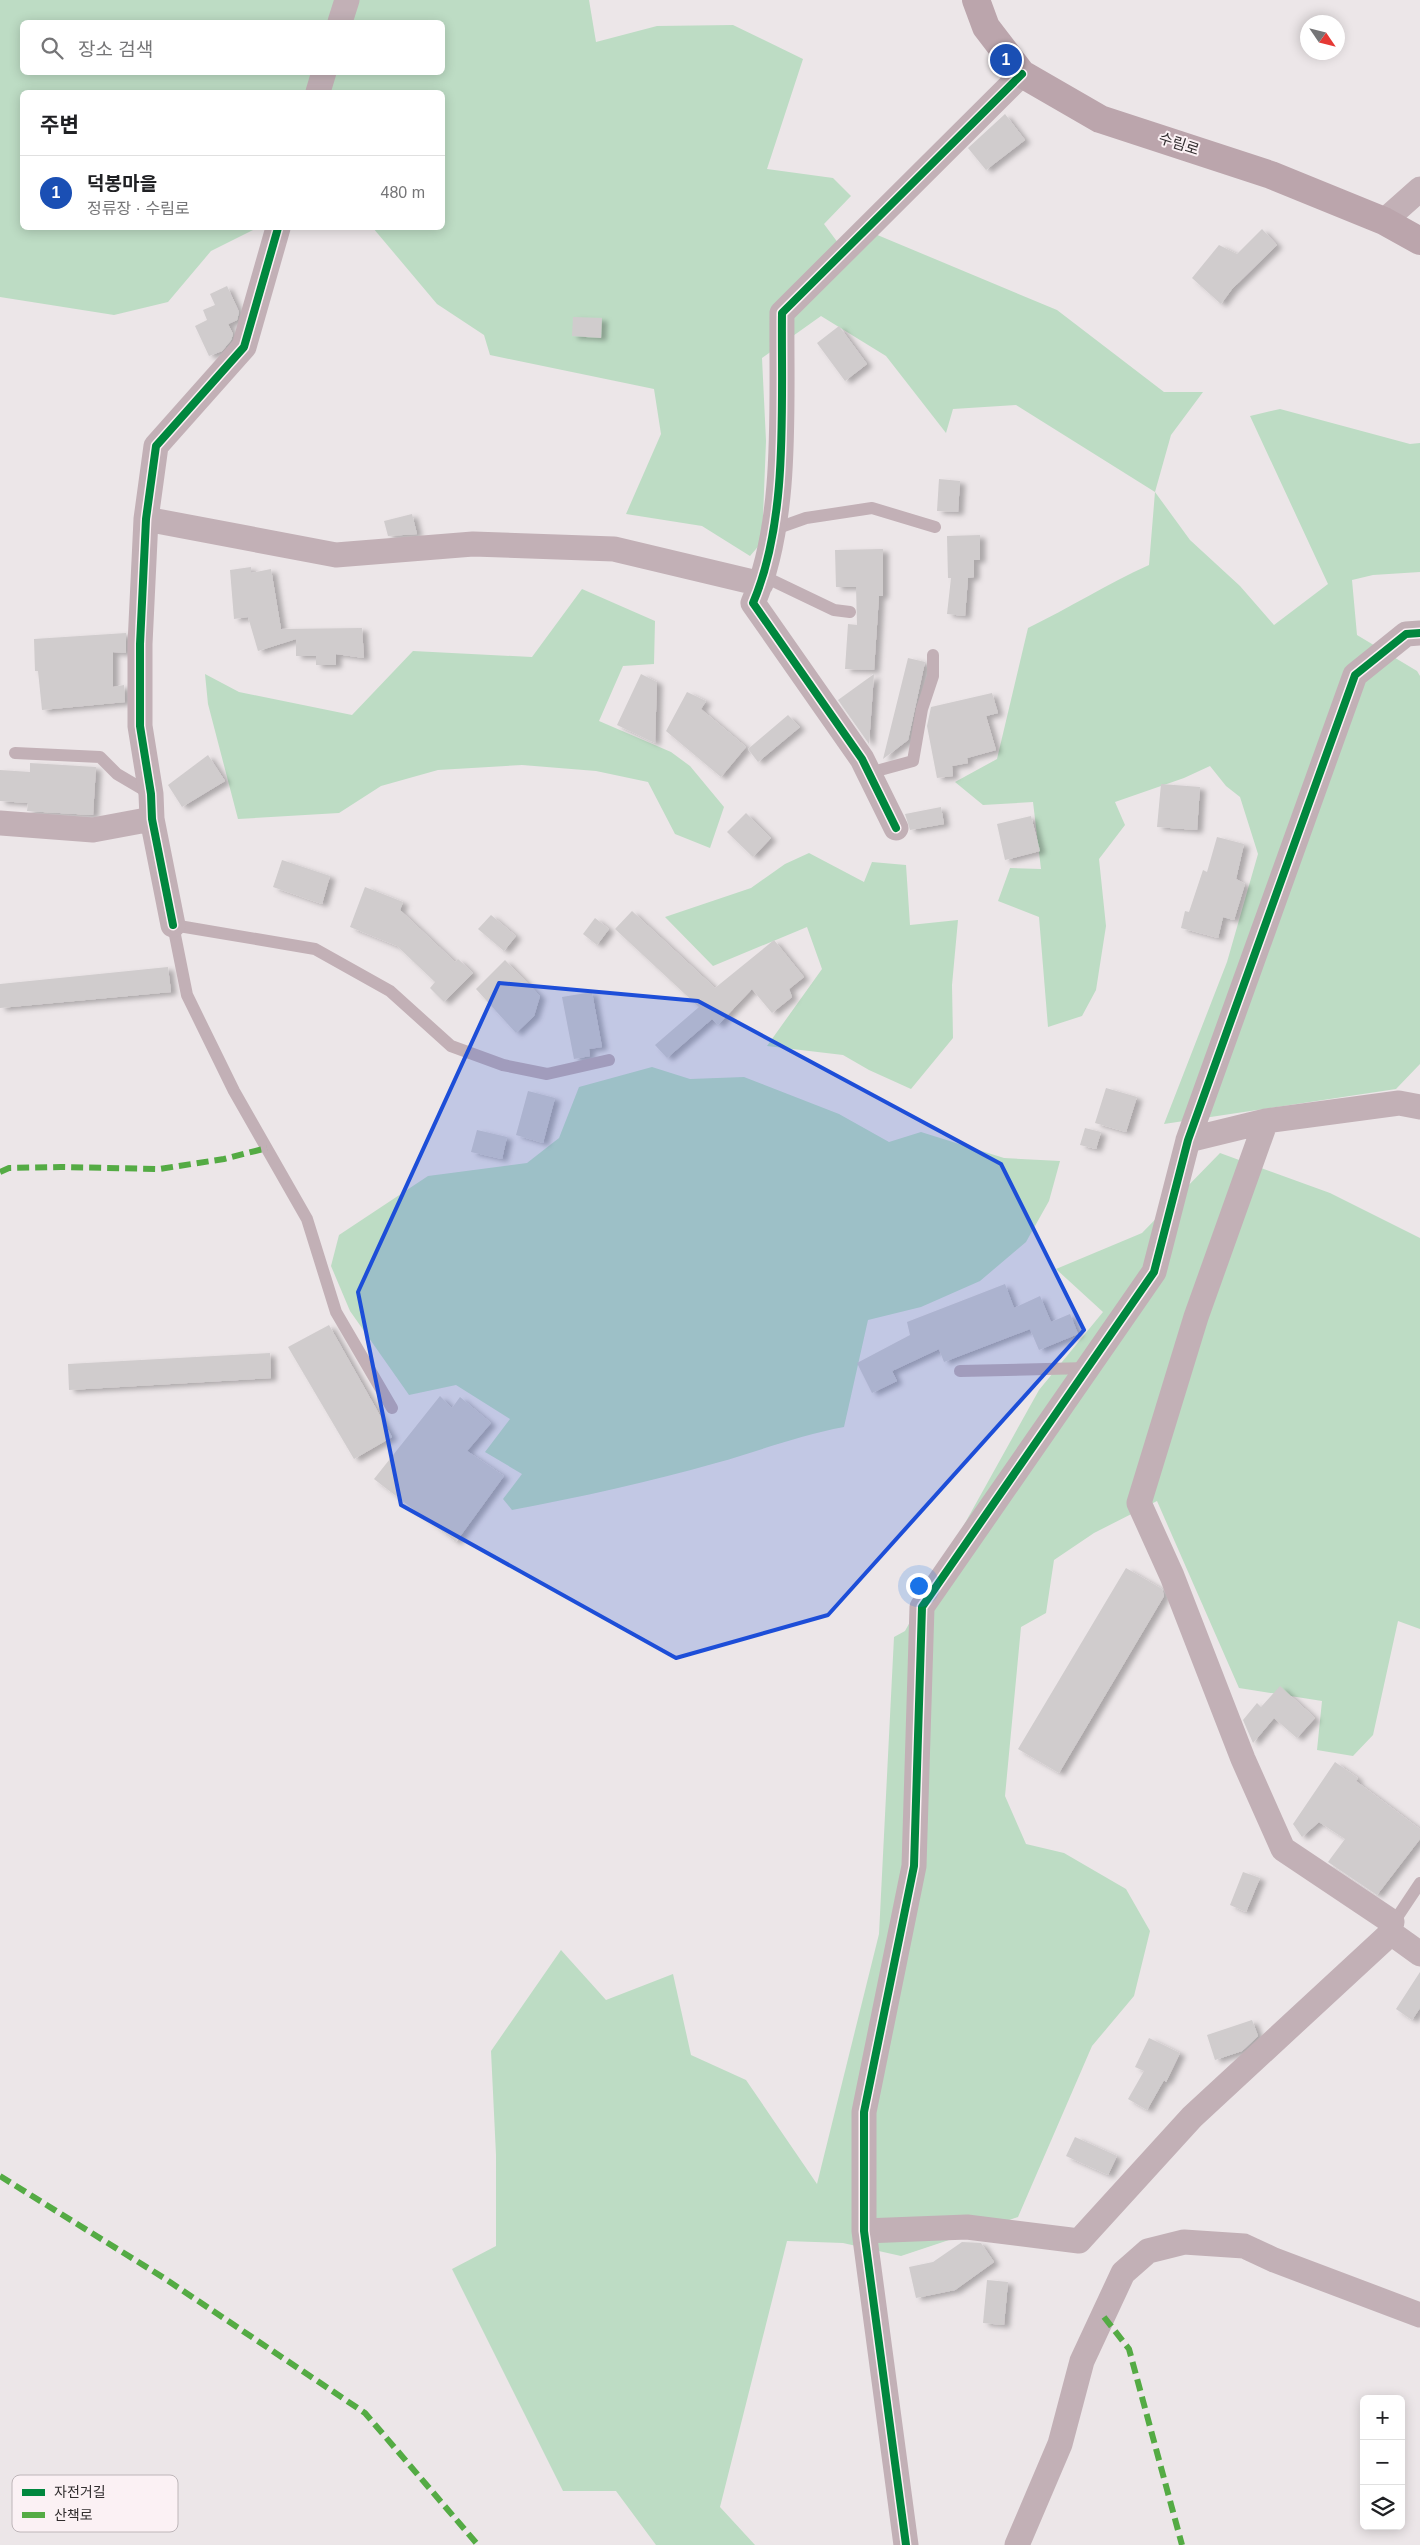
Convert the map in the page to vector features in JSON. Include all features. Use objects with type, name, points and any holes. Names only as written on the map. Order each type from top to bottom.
[{"type":"main road","name":"수림로","points":[[976,0],[986,28],[1022,74],[1100,119],[1271,175],[1384,220],[1420,241]]},
{"type":"street","points":[[341,20],[347,0]]},
{"type":"street","points":[[896,828],[862,759],[753,603],[762,580],[775,529],[781,429],[782,313],[1022,74]]},
{"type":"street","points":[[319,90],[323,75]]},
{"type":"street","points":[[1384,220],[1420,189]]},
{"type":"street","points":[[173,925],[152,819],[151,794],[140,726],[140,644],[146,520],[156,446],[244,347],[277,230]]},
{"type":"street","points":[[146,520],[336,555],[473,544],[614,549],[762,580]]},
{"type":"street","points":[[906,2545],[864,2232],[864,2112],[914,1866],[922,1608],[1154,1272],[1188,1140],[1355,675],[1406,634],[1420,633]]},
{"type":"street","points":[[0,823],[93,830],[152,819]]},
{"type":"street","points":[[1188,1140],[1266,1121],[1399,1103],[1420,1108]]},
{"type":"street","points":[[1266,1121],[1196,1317],[1138,1503],[1172,1576],[1243,1759],[1283,1849],[1392,1927],[1420,1954]]},
{"type":"street","points":[[864,2232],[967,2227],[1079,2241],[1192,2117],[1392,1927]]},
{"type":"street","points":[[1018,2545],[1060,2444],[1082,2361],[1104,2317],[1122,2273],[1148,2251],[1184,2242],[1244,2246],[1274,2260],[1420,2315]]},
{"type":"lane","points":[[775,529],[806,518],[872,508],[935,528]]},
{"type":"lane","points":[[762,580],[834,610],[850,612]]},
{"type":"lane","points":[[869,773],[912,760],[922,709],[933,676],[932,655]]},
{"type":"lane","points":[[15,753],[100,757],[117,774],[151,794]]},
{"type":"lane","points":[[392,1408],[336,1312],[307,1219],[234,1091],[188,994],[173,925],[315,949],[390,991],[452,1046],[503,1065],[547,1074],[609,1060]]},
{"type":"lane","points":[[960,1371],[1088,1368]]},
{"type":"lane","points":[[1392,1927],[1420,1883]]},
{"type":"highlighted area","points":[[499,983],[698,1001],[1001,1164],[1084,1330],[828,1615],[676,1658],[401,1505],[358,1292]]},
{"type":"green space","points":[[0,0],[589,0],[596,42],[657,26],[733,25],[803,59],[767,169],[833,178],[851,196],[824,224],[850,259],[875,234],[1057,310],[1164,392],[1203,392],[1171,435],[1155,492],[1016,405],[953,409],[946,433],[886,356],[821,316],[762,358],[766,441],[762,542],[750,556],[702,526],[626,514],[661,434],[654,389],[490,355],[484,335],[437,304],[375,230],[445,230],[445,90],[20,90],[20,230],[253,230],[211,251],[168,302],[114,315],[0,297]]},
{"type":"green space","points":[[1280,409],[1410,444],[1420,443],[1420,572],[1373,575],[1352,580],[1357,635],[1417,671],[1420,676],[1420,1064],[1396,1089],[1164,1124],[1227,962],[1258,854],[1240,797],[1226,786],[1210,766],[1184,778],[1115,802],[1125,825],[1099,859],[1106,926],[1096,990],[1082,1016],[1048,1027],[1039,917],[998,901],[1010,868],[1041,869],[1033,802],[983,805],[955,782],[997,759],[1028,628],[1149,565],[1155,492],[1190,540],[1240,586],[1274,625],[1328,584],[1250,416]]},
{"type":"green space","points":[[582,589],[655,621],[654,664],[623,666],[599,721],[671,752],[690,766],[724,807],[710,848],[675,834],[648,782],[596,771],[522,765],[438,770],[381,786],[339,813],[238,819],[208,704],[205,674],[239,692],[352,715],[413,651],[532,657]]},
{"type":"green space","points":[[809,853],[864,882],[872,862],[906,865],[910,925],[958,920],[952,985],[953,1038],[911,1089],[869,1070],[843,1055],[767,1046],[822,969],[807,927],[713,966],[665,917],[751,888],[785,864]]},
{"type":"green space","points":[[652,1067],[690,1079],[744,1077],[839,1114],[889,1142],[921,1132],[1004,1158],[1060,1161],[1049,1201],[1026,1242],[980,1281],[921,1307],[868,1320],[844,1427],[666,1477],[512,1510],[503,1499],[522,1474],[485,1452],[510,1419],[456,1385],[409,1395],[350,1311],[331,1266],[339,1235],[428,1176],[527,1163],[559,1138],[579,1087]]},
{"type":"green space","points":[[1220,1153],[1330,1193],[1420,1238],[1420,1629],[1398,1621],[1373,1735],[1353,1756],[1317,1750],[1322,1701],[1239,1688],[1157,1501],[1094,1533],[1054,1560],[1046,1613],[1021,1627],[1005,1796],[1026,1844],[1064,1853],[1126,1889],[1150,1931],[1134,1996],[1092,2046],[1018,2217],[901,2256],[843,2243],[787,2241],[720,2507],[755,2545],[656,2545],[616,2491],[563,2491],[452,2269],[496,2246],[496,2155],[491,2051],[561,1950],[606,2000],[673,1974],[691,2055],[746,2080],[817,2184],[879,1934],[894,1637],[905,1631],[1039,1390],[1103,1312],[1056,1269],[1142,1233]]},
{"type":"building","points":[[1005,114],[1025,140],[986,170],[968,148]]},
{"type":"building","points":[[1262,229],[1277,245],[1232,289],[1221,304],[1192,278],[1219,245],[1237,254]]},
{"type":"building","points":[[227,286],[239,312],[237,320],[228,324],[233,334],[231,340],[222,351],[209,356],[195,326],[207,320],[203,310],[215,305],[210,294]]},
{"type":"building","points":[[573,317],[602,318],[601,338],[572,336]]},
{"type":"building","points":[[839,326],[867,364],[845,381],[817,343]]},
{"type":"building","points":[[939,479],[960,481],[958,512],[937,511]]},
{"type":"building","points":[[412,514],[417,534],[388,536],[384,521]]},
{"type":"building","points":[[980,535],[980,560],[974,560],[974,577],[968,578],[965,616],[947,614],[951,578],[948,578],[947,536]]},
{"type":"building","points":[[883,549],[883,596],[879,596],[874,670],[845,669],[848,624],[857,625],[856,587],[836,587],[835,550]]},
{"type":"building","points":[[251,567],[251,573],[271,569],[281,629],[362,628],[364,658],[336,654],[336,665],[316,665],[316,656],[296,656],[296,639],[258,651],[248,617],[234,619],[230,570]]},
{"type":"building","points":[[126,633],[126,653],[113,652],[113,687],[124,685],[125,702],[42,710],[38,671],[35,671],[34,639]]},
{"type":"building","points":[[908,658],[925,662],[908,740],[883,759]]},
{"type":"building","points":[[641,674],[657,682],[655,743],[617,725]]},
{"type":"building","points":[[874,674],[869,744],[838,700]]},
{"type":"building","points":[[687,692],[706,701],[701,709],[746,747],[721,777],[666,731]]},
{"type":"building","points":[[992,693],[998,713],[986,716],[996,750],[967,758],[968,763],[952,766],[953,776],[937,778],[927,726],[931,707]]},
{"type":"building","points":[[788,715],[800,727],[758,762],[748,749]]},
{"type":"building","points":[[208,755],[225,781],[182,807],[168,785]]},
{"type":"building","points":[[30,763],[96,767],[93,815],[27,811],[28,803],[0,801],[0,770],[30,772]]},
{"type":"building","points":[[1161,784],[1200,787],[1197,830],[1157,827]]},
{"type":"building","points":[[941,807],[944,824],[910,830],[905,814]]},
{"type":"building","points":[[746,813],[771,838],[753,857],[727,832]]},
{"type":"building","points":[[1031,816],[1040,851],[1005,860],[997,824]]},
{"type":"building","points":[[1217,837],[1244,844],[1236,879],[1245,884],[1234,920],[1223,917],[1218,938],[1181,928],[1185,911],[1189,912],[1203,870],[1207,872]]},
{"type":"building","points":[[282,860],[330,876],[322,904],[273,887]]},
{"type":"building","points":[[365,887],[403,902],[400,910],[455,962],[458,959],[473,973],[444,1002],[430,988],[435,982],[397,946],[350,927]]},
{"type":"building","points":[[632,911],[715,988],[774,940],[804,977],[789,989],[792,997],[772,1013],[752,989],[718,1025],[712,1019],[667,1058],[655,1045],[699,1007],[615,929]]},
{"type":"building","points":[[491,915],[516,936],[504,951],[478,929]]},
{"type":"building","points":[[595,918],[609,929],[597,945],[583,934]]},
{"type":"building","points":[[505,960],[540,996],[534,1016],[516,1033],[476,989]]},
{"type":"building","points":[[168,967],[171,992],[0,1008],[0,984]]},
{"type":"building","points":[[592,992],[602,1047],[589,1049],[590,1056],[574,1059],[562,997]]},
{"type":"building","points":[[1106,1088],[1137,1097],[1126,1132],[1095,1123]]},
{"type":"building","points":[[528,1091],[555,1098],[543,1143],[516,1135]]},
{"type":"building","points":[[1085,1128],[1101,1132],[1096,1149],[1080,1145]]},
{"type":"building","points":[[477,1130],[507,1137],[502,1159],[471,1152]]},
{"type":"building","points":[[1005,1284],[1014,1308],[1040,1296],[1051,1322],[1070,1314],[1078,1334],[1039,1350],[1030,1329],[944,1362],[939,1349],[892,1371],[897,1381],[872,1393],[857,1363],[910,1335],[907,1322]]},
{"type":"building","points":[[329,1325],[392,1437],[354,1459],[288,1347]]},
{"type":"building","points":[[270,1353],[271,1378],[69,1390],[68,1364]]},
{"type":"building","points":[[440,1396],[452,1408],[460,1397],[491,1423],[467,1451],[504,1476],[456,1542],[374,1479]]},
{"type":"building","points":[[1126,1568],[1162,1589],[1164,1596],[1059,1773],[1018,1749]]},
{"type":"building","points":[[1280,1686],[1315,1718],[1297,1738],[1274,1718],[1253,1743],[1243,1720],[1257,1703],[1261,1707]]},
{"type":"building","points":[[1335,1762],[1358,1778],[1356,1781],[1420,1829],[1420,1839],[1377,1895],[1328,1862],[1345,1839],[1319,1822],[1302,1837],[1293,1824]]},
{"type":"building","points":[[1243,1872],[1260,1878],[1246,1912],[1230,1905]]},
{"type":"building","points":[[1420,1972],[1420,2008],[1412,2020],[1396,2009]]},
{"type":"building","points":[[1252,2020],[1258,2036],[1242,2051],[1215,2060],[1207,2035]]},
{"type":"building","points":[[1149,2038],[1180,2053],[1166,2082],[1164,2080],[1147,2110],[1128,2099],[1144,2071],[1135,2067]]},
{"type":"building","points":[[1075,2137],[1117,2156],[1108,2175],[1066,2156]]},
{"type":"building","points":[[962,2242],[981,2243],[994,2262],[955,2290],[916,2298],[909,2267],[933,2262]]},
{"type":"building","points":[[987,2280],[1008,2282],[1004,2325],[983,2323]]},
{"type":"marked path","points":[[0,1172],[9,1168],[61,1167],[159,1169],[224,1159],[267,1148]]},
{"type":"marked path","points":[[0,2176],[164,2278],[365,2413],[478,2545]]},
{"type":"marked path","points":[[1104,2317],[1129,2349],[1182,2545]]},
{"type":"cycle path","points":[[896,828],[862,759],[753,603],[765,570],[773,535],[778,498],[782,423],[782,313],[1022,74]]},
{"type":"cycle path","points":[[173,925],[152,819],[151,794],[140,726],[140,644],[146,519],[156,446],[244,347],[277,230]]},
{"type":"cycle path","points":[[906,2545],[864,2231],[864,2112],[914,1866],[922,1607],[1154,1272],[1188,1140],[1355,675],[1406,634],[1420,633]]},
{"type":"place","name":"덕봉마을","points":[[1006,60]]}]
